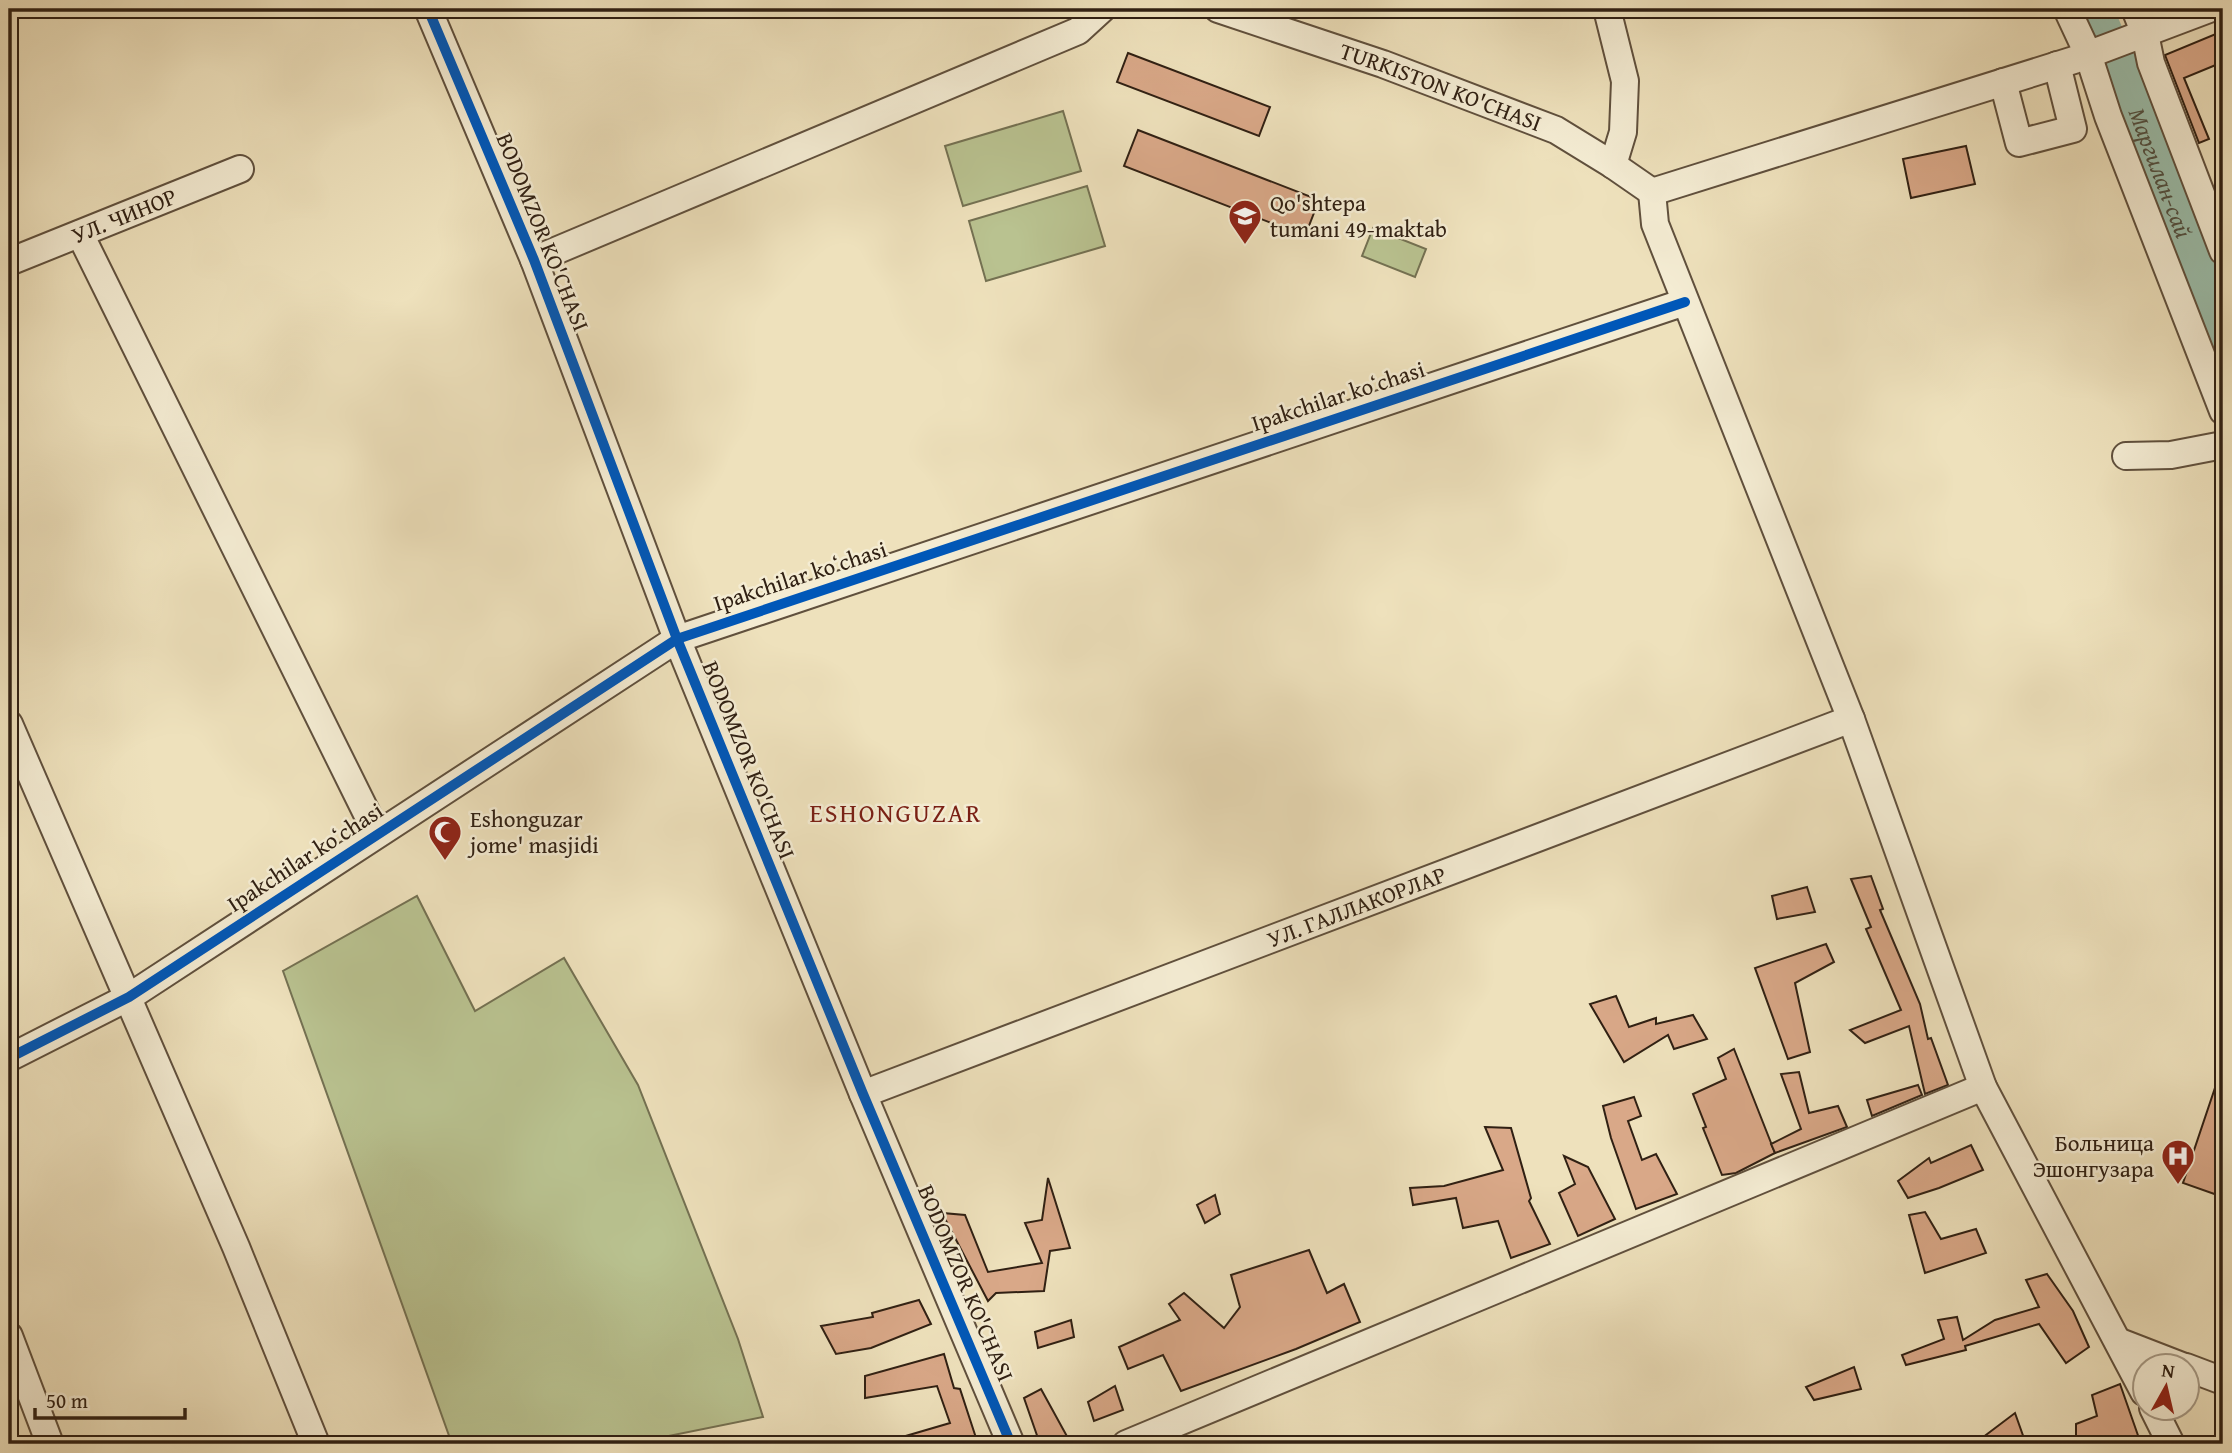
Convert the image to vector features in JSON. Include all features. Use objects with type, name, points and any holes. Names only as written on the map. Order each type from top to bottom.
[{"type":"street","name":"BODOMZOR KO'CHASI","points":[[428,9],[534,260],[677,639],[863,1094],[1011,1444]]},
{"type":"street","points":[[534,260],[1078,31],[1102,9]]},
{"type":"street","name":"TURKISTON KO'CHASI","points":[[1218,9],[1383,64],[1556,130],[1652,192]]},
{"type":"street","points":[[1607,9],[1625,81],[1623,132],[1613,165]]},
{"type":"street","points":[[2067,9],[2073,60],[2073,129]]},
{"type":"street","points":[[2135,9],[2145,34],[2151,63],[2223,251]]},
{"type":"street","points":[[2130,1363],[1983,1087],[1851,719],[1655,223],[1652,192],[2073,60],[2209,9]]},
{"type":"street","points":[[2073,60],[2108,116],[2223,411]]},
{"type":"street","points":[[2003,82],[2019,143],[2073,129],[2108,116]]},
{"type":"street","name":"УЛ. ЧИНОР","points":[[9,262],[240,169]]},
{"type":"street","points":[[79,234],[377,835]]},
{"type":"street","name":"Ipakchilar koʻchasi","points":[[9,1058],[129,998],[677,639],[1685,302]]},
{"type":"street","points":[[2126,456],[2171,455],[2223,445]]},
{"type":"street","name":"УЛ. ГАЛЛАКОРЛАР","points":[[863,1094],[1851,719]]},
{"type":"street","points":[[9,724],[236,1247],[316,1444]]},
{"type":"street","points":[[1126,1444],[1983,1087]]},
{"type":"street","points":[[9,1336],[50,1444]]},
{"type":"street","points":[[2120,1342],[2147,1352]]},
{"type":"street","points":[[2200,1372],[2223,1381]]},
{"type":"street","points":[[2159,1422],[2171,1444]]},
{"type":"green space","points":[[1063,111],[1081,171],[963,206],[945,146]]},
{"type":"green space","points":[[1087,186],[1105,246],[986,281],[969,221]]},
{"type":"green space","points":[[1373,228],[1426,249],[1415,277],[1362,256]]},
{"type":"green space","points":[[417,896],[475,1011],[564,958],[638,1085],[738,1339],[763,1417],[629,1444],[452,1444],[283,971]]},
{"type":"building","points":[[2223,31],[2223,62],[2184,78],[2209,139],[2199,143],[2165,55]]},
{"type":"building","points":[[1128,53],[1270,107],[1259,136],[1117,82]]},
{"type":"building","points":[[1138,130],[1319,200],[1305,236],[1124,166]]},
{"type":"building","points":[[1966,146],[1975,184],[1911,198],[1903,159]]},
{"type":"building","points":[[1871,876],[1883,909],[1880,910],[1920,1004],[1928,1039],[1931,1038],[1948,1085],[1925,1094],[1909,1026],[1865,1043],[1850,1030],[1901,1010],[1866,929],[1871,927],[1851,879]]},
{"type":"building","points":[[1807,887],[1815,912],[1777,919],[1772,896]]},
{"type":"building","points":[[1826,944],[1834,962],[1795,983],[1810,1052],[1788,1059],[1755,968]]},
{"type":"building","points":[[1616,996],[1629,1027],[1656,1018],[1656,1024],[1693,1015],[1707,1039],[1674,1049],[1668,1035],[1624,1062],[1590,1004]]},
{"type":"building","points":[[1734,1049],[1775,1153],[1736,1173],[1722,1175],[1693,1094],[1726,1079],[1718,1058]]},
{"type":"building","points":[[1799,1072],[1809,1113],[1838,1106],[1847,1127],[1775,1153],[1771,1144],[1801,1129],[1781,1074]]},
{"type":"building","points":[[2220,1073],[2223,1074],[2223,1197],[2183,1183]]},
{"type":"building","points":[[1918,1085],[1922,1095],[1872,1116],[1867,1100]]},
{"type":"building","points":[[1634,1097],[1641,1116],[1628,1121],[1642,1160],[1656,1154],[1677,1194],[1636,1209],[1611,1138],[1603,1106]]},
{"type":"building","points":[[1485,1127],[1511,1128],[1531,1198],[1529,1201],[1550,1244],[1511,1258],[1498,1221],[1463,1228],[1456,1198],[1413,1205],[1410,1188],[1444,1186],[1503,1170]]},
{"type":"building","points":[[1971,1145],[1983,1170],[1908,1198],[1898,1181],[1929,1158],[1931,1163]]},
{"type":"building","points":[[1564,1156],[1588,1167],[1615,1219],[1578,1236],[1559,1193],[1575,1184]]},
{"type":"building","points":[[1048,1178],[1070,1248],[1050,1251],[1044,1291],[996,1293],[988,1301],[942,1213],[965,1215],[988,1272],[1042,1263],[1025,1223],[1042,1220]]},
{"type":"building","points":[[1215,1195],[1220,1214],[1205,1223],[1197,1205]]},
{"type":"building","points":[[1925,1212],[1941,1239],[1976,1229],[1986,1253],[1925,1273],[1909,1215]]},
{"type":"building","points":[[1309,1250],[1327,1293],[1344,1284],[1360,1322],[1296,1349],[1181,1391],[1163,1355],[1128,1369],[1119,1347],[1180,1320],[1169,1304],[1184,1293],[1224,1328],[1240,1307],[1231,1275]]},
{"type":"building","points":[[2047,1274],[2073,1311],[2089,1347],[2066,1363],[2039,1324],[1965,1346],[1966,1350],[1906,1365],[1902,1355],[1944,1339],[1938,1320],[1957,1317],[1963,1340],[1995,1320],[2039,1307],[2026,1280]]},
{"type":"building","points":[[919,1300],[931,1324],[871,1348],[836,1354],[821,1326],[873,1317],[872,1313]]},
{"type":"building","points":[[1071,1320],[1074,1337],[1038,1348],[1035,1332]]},
{"type":"building","points":[[944,1354],[954,1388],[960,1389],[978,1444],[893,1444],[892,1440],[950,1423],[937,1386],[865,1398],[865,1376]]},
{"type":"building","points":[[1854,1367],[1861,1389],[1814,1400],[1806,1387]]},
{"type":"building","points":[[2120,1384],[2130,1413],[2130,1422],[2133,1422],[2141,1444],[2076,1444],[2076,1424],[2097,1416],[2092,1395]]},
{"type":"building","points":[[1115,1386],[1123,1410],[1094,1421],[1088,1402]]},
{"type":"building","points":[[1041,1389],[1069,1440],[1059,1444],[1040,1444],[1024,1398]]},
{"type":"building","points":[[2015,1413],[2026,1444],[1974,1444]]},
{"type":"waterway","name":"Маргилан-сай","points":[[2094,9],[2122,73],[2223,337]]},
{"type":"cycle path","points":[[428,9],[534,260],[677,639],[863,1094],[1011,1444]]},
{"type":"cycle path","points":[[9,1058],[129,997],[677,639],[1685,302]]},
{"type":"place","name":"Qo'shtepa tumani 49-maktab","points":[[1245,246]]},
{"type":"place","name":"Eshonguzar jome' masjidi","points":[[445,862]]},
{"type":"place","name":"Больница Эшонгузара","points":[[2178,1186]]},
{"type":"district","name":"ESHONGUZAR","points":[[896,813]]}]
